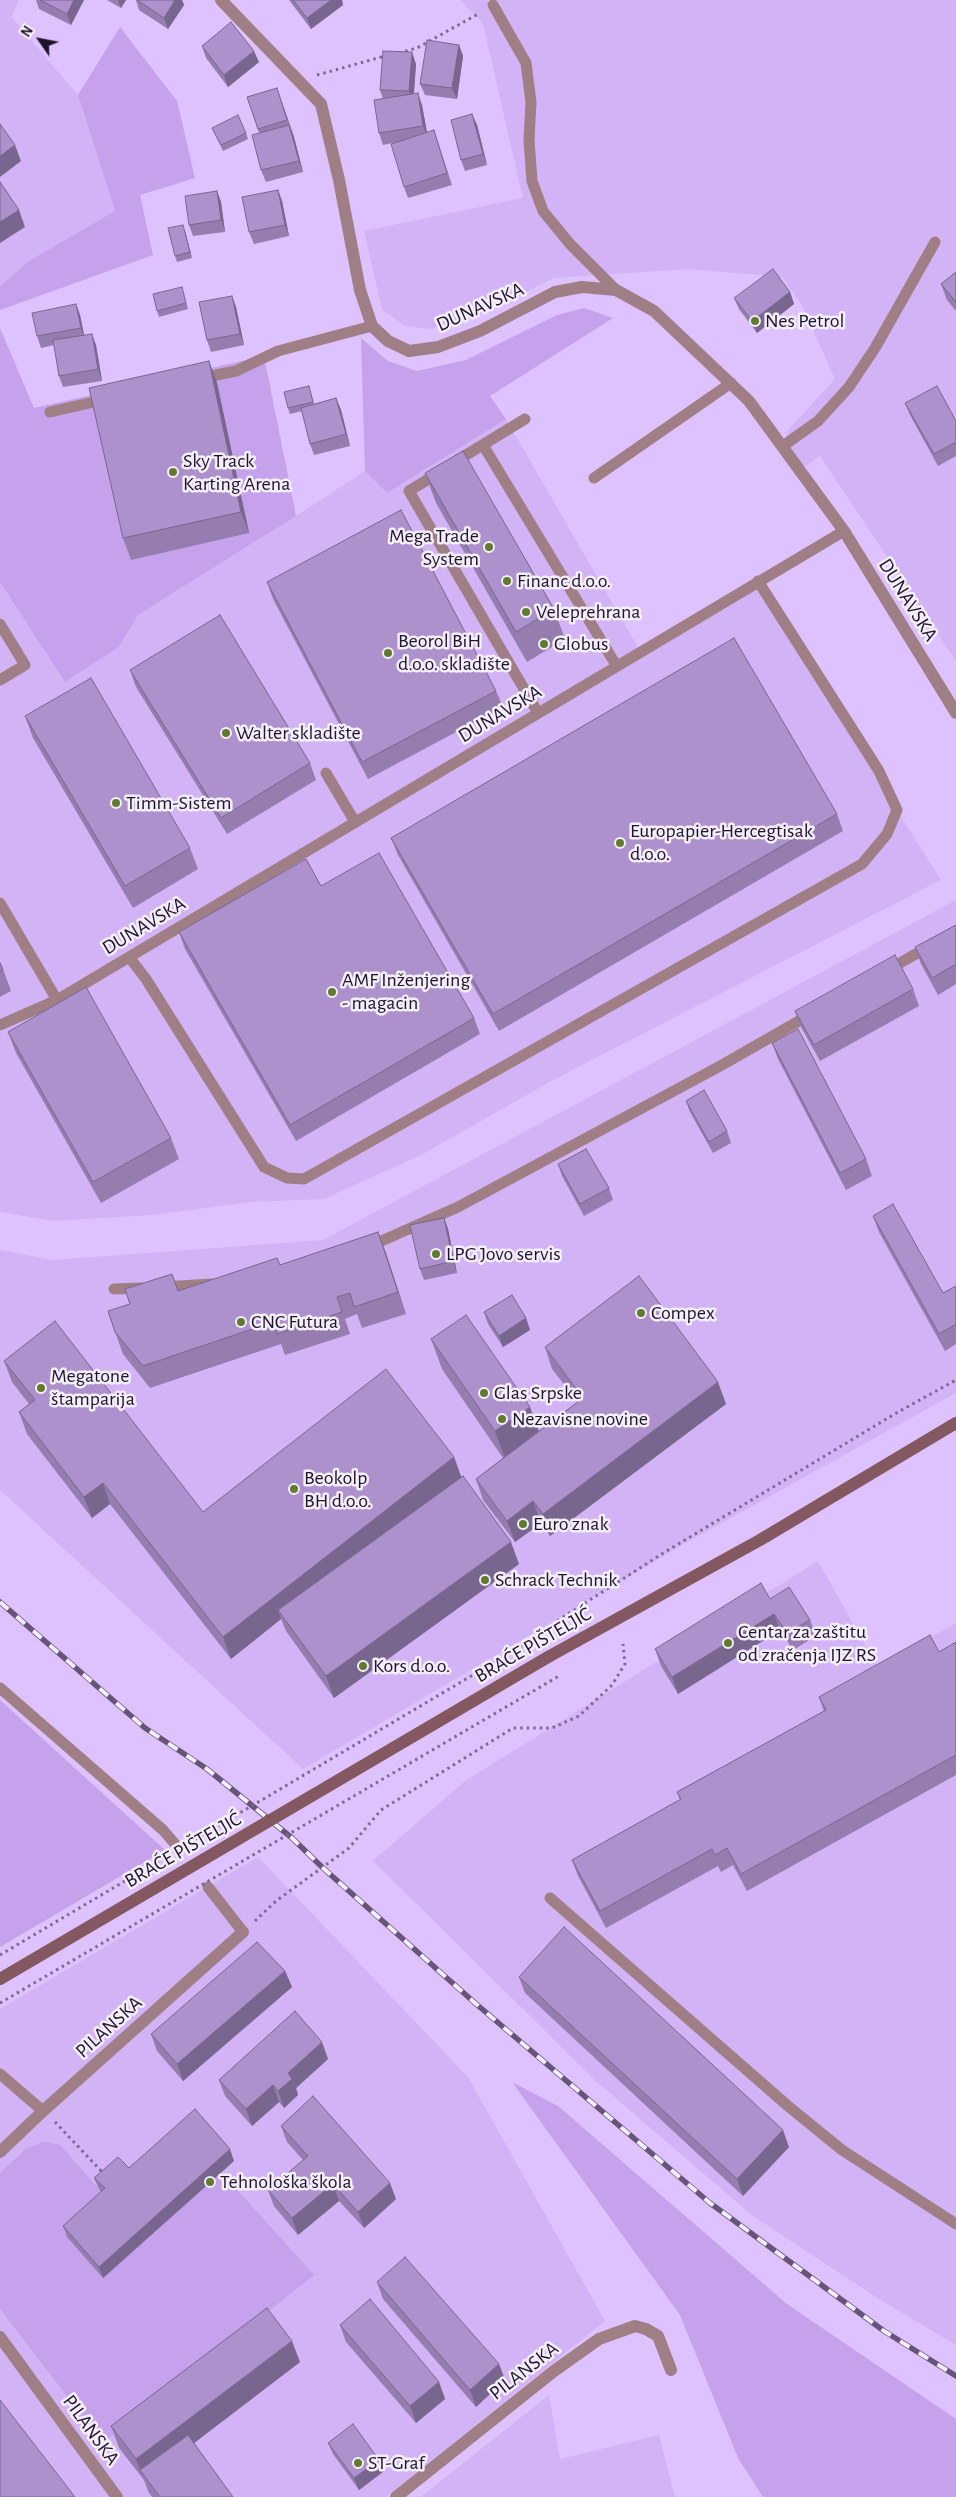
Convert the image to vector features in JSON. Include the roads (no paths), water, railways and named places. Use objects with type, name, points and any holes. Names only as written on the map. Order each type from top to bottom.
[{"type":"street","points":[[221,0],[321,104],[339,180],[360,290],[372,326]]},
{"type":"street","name":"DUNAVSKA","points":[[372,326],[388,341],[409,351],[428,348],[480,331],[555,292],[582,286],[616,290],[654,311],[749,401],[783,446],[844,531],[956,714]]},
{"type":"street","name":"BRAĆE PIŠTELJIĆ","points":[[0,1979],[548,1657],[760,1540],[956,1423]]},
{"type":"street","name":"PILANSKA","points":[[0,2152],[43,2111],[244,1932]]},
{"type":"street","name":"PILANSKA","points":[[396,2497],[554,2371],[599,2339],[635,2326],[646,2329],[658,2336],[671,2370]]},
{"type":"street","name":"PILANSKA","points":[[0,2337],[117,2497]]},
{"type":"lane","points":[[493,5],[526,62],[532,102],[529,140],[532,180],[543,211],[570,244],[616,290]]},
{"type":"lane","points":[[783,446],[818,421],[849,387],[875,348],[935,242]]},
{"type":"lane","points":[[187,382],[236,370],[278,351],[372,326]]},
{"type":"lane","points":[[594,478],[730,383]]},
{"type":"lane","points":[[50,412],[119,397]]},
{"type":"lane","points":[[524,418],[409,491],[538,713]]},
{"type":"lane","points":[[483,445],[616,666]]},
{"type":"lane","name":"DUNAVSKA","points":[[0,1025],[57,1000],[844,531]]},
{"type":"lane","points":[[129,957],[146,979],[264,1167],[287,1178],[304,1178],[862,864],[887,834],[897,810],[879,771],[758,581]]},
{"type":"lane","points":[[0,624],[25,664],[0,680]]},
{"type":"lane","points":[[326,772],[355,822]]},
{"type":"lane","points":[[0,903],[57,1000]]},
{"type":"lane","points":[[878,976],[956,931]]},
{"type":"lane","points":[[357,1252],[458,1208],[714,1070],[818,1010]]},
{"type":"lane","points":[[114,1289],[222,1284]]},
{"type":"lane","points":[[0,1688],[163,1830],[175,1844]]},
{"type":"lane","points":[[208,1886],[244,1932]]},
{"type":"lane","points":[[550,1898],[788,2106],[836,2144],[956,2224]]},
{"type":"lane","points":[[0,2074],[43,2111]]},
{"type":"railway","points":[[0,1602],[145,1728],[207,1769],[292,1838],[323,1868],[475,2003],[710,2203],[884,2331],[956,2376]]},
{"type":"place","name":"Nes Petrol","points":[[755,321]]},
{"type":"place","name":"Sky Track Karting Arena","points":[[173,472]]},
{"type":"place","name":"Mega Trade System","points":[[489,547]]},
{"type":"place","name":"Financ d.o.o.","points":[[507,581]]},
{"type":"place","name":"Veleprehrana","points":[[526,612]]},
{"type":"place","name":"Globus","points":[[544,644]]},
{"type":"place","name":"Beorol BiH d.o.o. skladište","points":[[388,653]]},
{"type":"place","name":"Walter skladište","points":[[226,733]]},
{"type":"place","name":"Timm-Sistem","points":[[116,803]]},
{"type":"place","name":"Europapier-Hercegtisak d.o.o.","points":[[620,843]]},
{"type":"place","name":"AMF Inženjering - magacin","points":[[332,992]]},
{"type":"place","name":"LPG Jovo servis","points":[[436,1254]]},
{"type":"place","name":"Compex","points":[[641,1313]]},
{"type":"place","name":"CNC Futura","points":[[241,1322]]},
{"type":"place","name":"Megatone štamparija","points":[[41,1388]]},
{"type":"place","name":"Glas Srpske","points":[[484,1393]]},
{"type":"place","name":"Nezavisne novine","points":[[502,1419]]},
{"type":"place","name":"Beokolp BH d.o.o.","points":[[294,1489]]},
{"type":"place","name":"Euro znak","points":[[523,1524]]},
{"type":"place","name":"Schrack Technik","points":[[485,1580]]},
{"type":"place","name":"Centar za zaštitu od zračenja IJZ RS","points":[[728,1643]]},
{"type":"place","name":"Kors d.o.o.","points":[[363,1666]]},
{"type":"place","name":"Tehnološka škola","points":[[210,2182]]},
{"type":"place","name":"ST-Graf","points":[[358,2463]]}]
